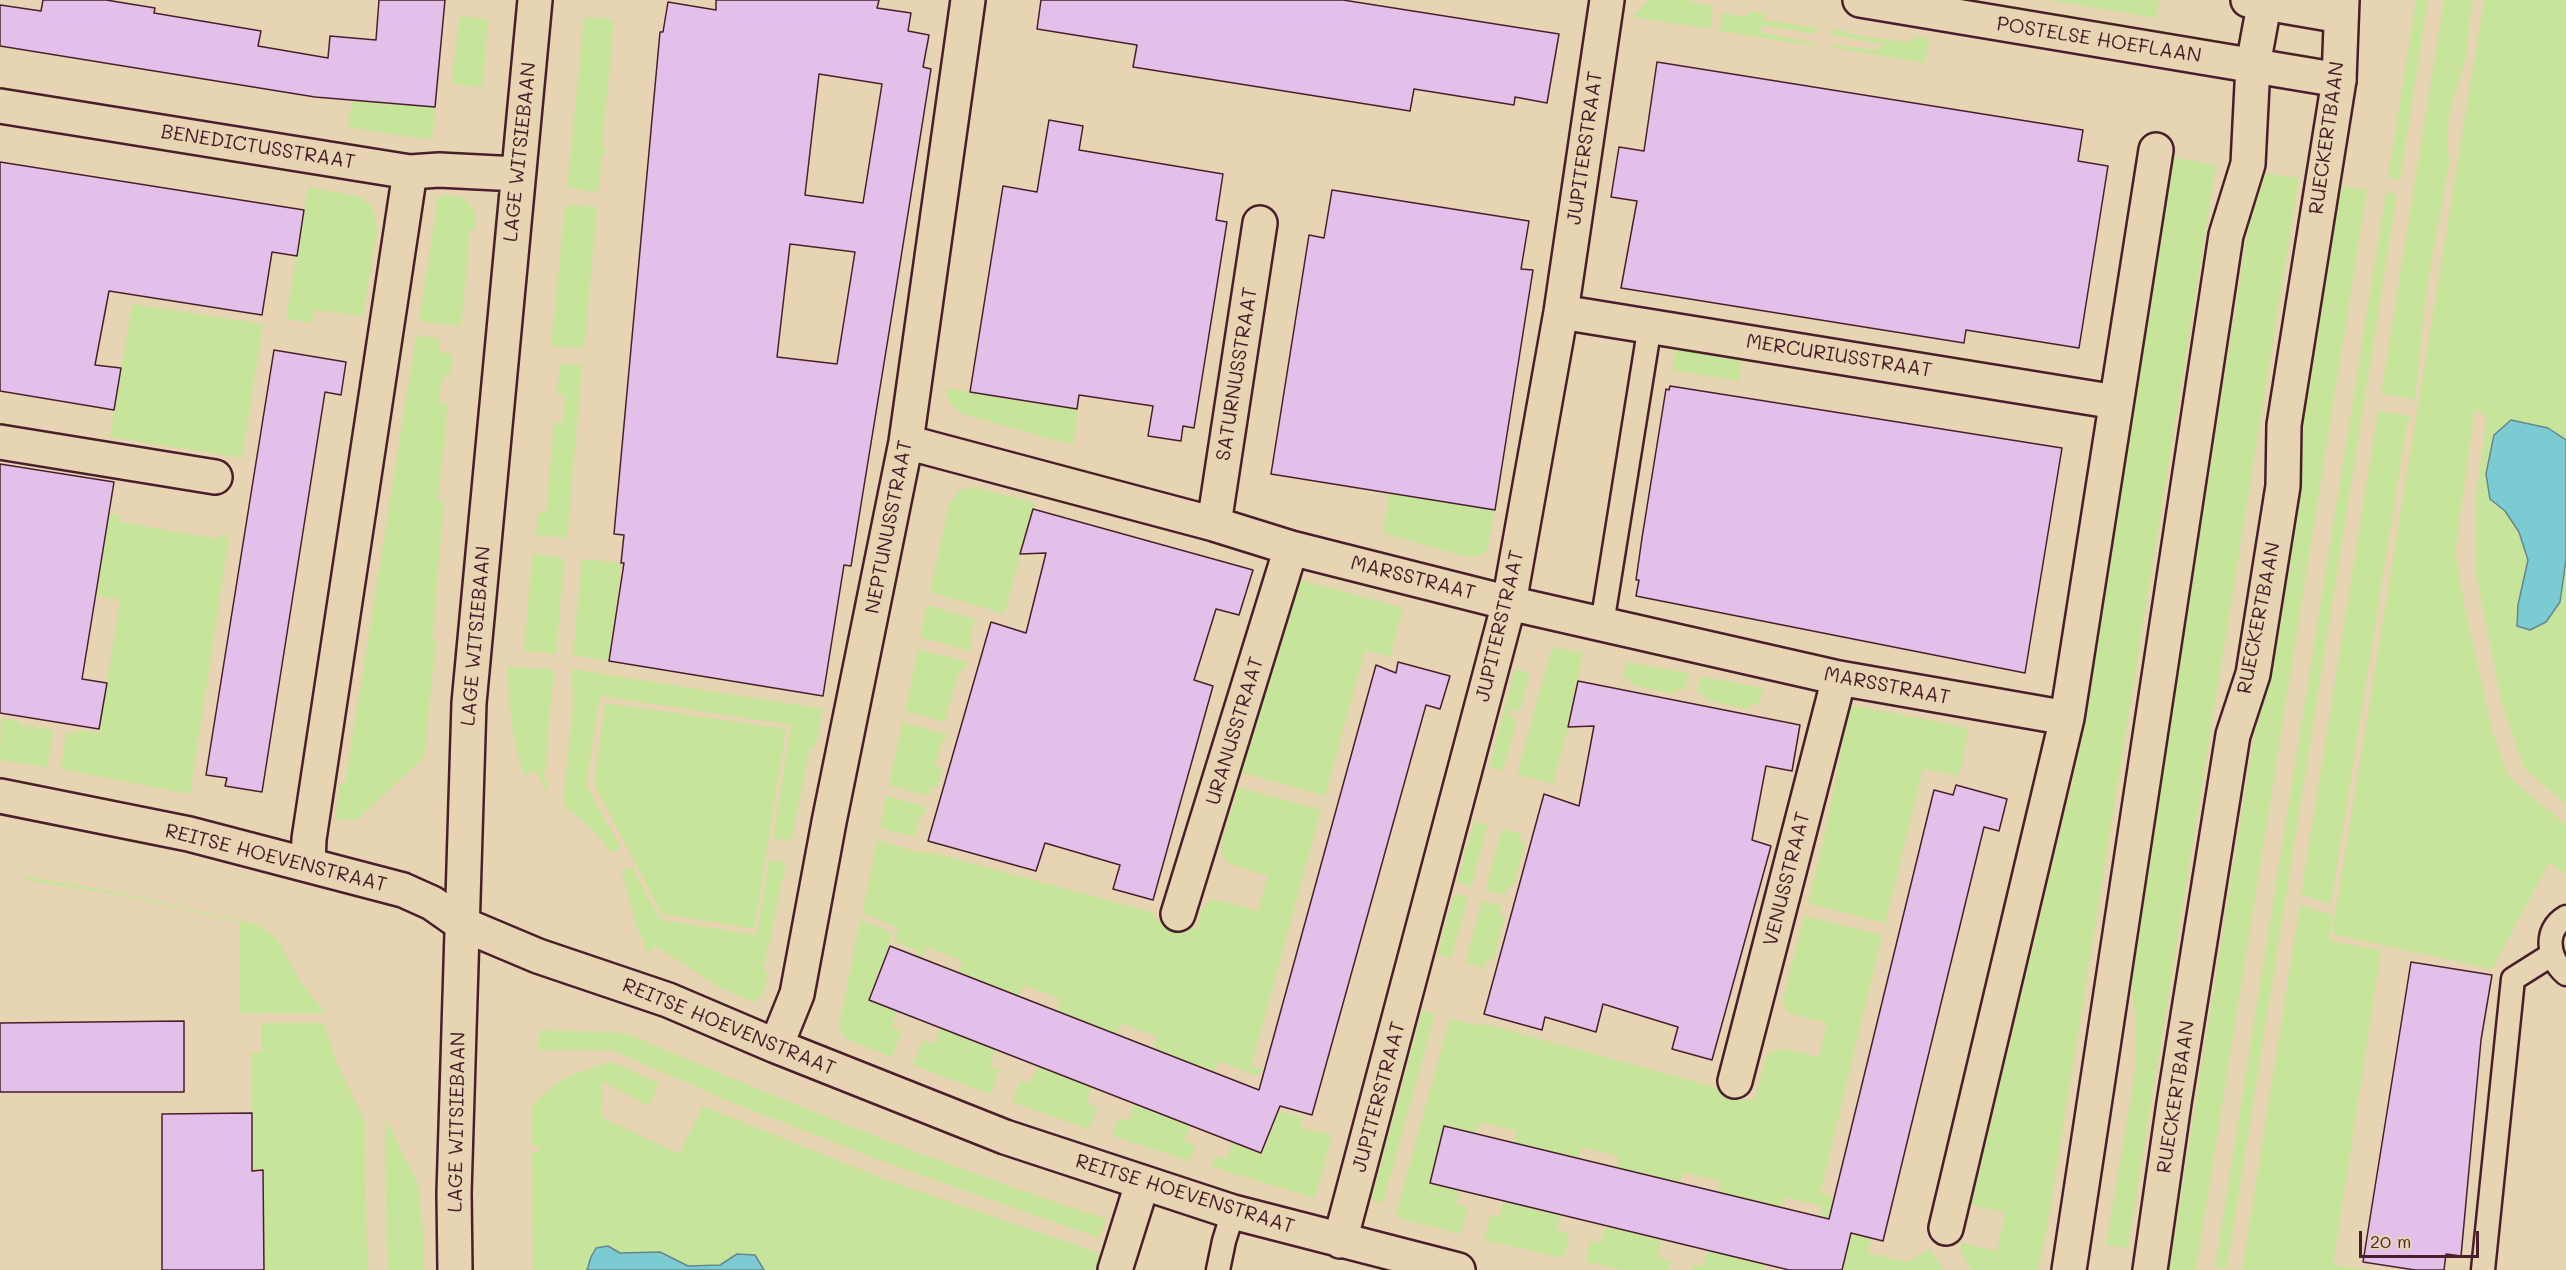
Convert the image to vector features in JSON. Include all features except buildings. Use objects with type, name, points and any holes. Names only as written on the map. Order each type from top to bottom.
[{"type":"street","name":"NEPTUNUSSTRAAT","points":[[776,1046],[797,994],[829,822],[906,442],[968,0]]},
{"type":"street","name":"JUPITERSTRAAT","points":[[1340,1241],[1509,603],[1561,312],[1607,0]]},
{"type":"street","name":"POSTELSE HOEFLAAN","points":[[1860,0],[2339,80]]},
{"type":"street","points":[[2069,1270],[2226,235],[2248,164],[2259,1],[2342,8]]},
{"type":"street","name":"LAGE WITSIEBAAN","points":[[455,1270],[454,1193],[469,703],[536,2]]},
{"type":"street","name":"RUECKERTBAAN","points":[[2150,1270],[2232,735],[2253,674],[2283,486],[2284,425],[2339,80],[2342,8]]},
{"type":"street","name":"BENEDICTUSSTRAAT","points":[[0,106],[410,172],[439,170],[518,174]]},
{"type":"street","points":[[1946,1227],[2067,718],[2156,150]]},
{"type":"street","points":[[308,863],[309,839],[410,172]]},
{"type":"street","name":"SATURNUSSTRAAT","points":[[1214,524],[1260,223]]},
{"type":"street","name":"MERCURIUSSTRAAT","points":[[1561,312],[2116,402]]},
{"type":"street","points":[[0,442],[215,477]]},
{"type":"street","name":"MARSSTRAAT","points":[[906,442],[1214,524],[1291,548],[1509,603],[1839,678],[2067,718]]},
{"type":"street","name":"URANUSSTRAAT","points":[[1178,914],[1291,548]]},
{"type":"street","name":"VENUSSTRAAT","points":[[1735,1081],[1839,678]]},
{"type":"street","name":"REITSE HOEVENSTRAAT","points":[[0,796],[189,834],[308,863],[403,890],[432,903],[462,924],[538,956],[668,1000],[776,1046],[1005,1137],[1142,1184],[1233,1212],[1458,1270]]},
{"type":"street","points":[[1115,1270],[1142,1184]]},
{"type":"lane","points":[[1602,624],[1650,325]]},
{"type":"lane","points":[[2566,917],[2554,928],[2550,941],[2551,955],[2558,967],[2566,974]]},
{"type":"lane","points":[[2483,1270],[2513,979],[2551,955]]},
{"type":"lane","points":[[1218,1270],[1233,1212]]},
{"type":"green space","points":[[1649,0],[1689,0],[1689,2],[1713,6],[1710,29],[1632,17]]},
{"type":"green space","points":[[2048,0],[2159,0],[2157,18]]},
{"type":"green space","points":[[2416,0],[2428,0],[2400,180],[2388,178]]},
{"type":"green space","points":[[2444,0],[2473,0],[2466,55],[2451,107],[2447,132],[2450,159],[2426,293],[2415,399],[2381,394]]},
{"type":"green space","points":[[2484,0],[2566,0],[2566,804],[2524,768],[2502,704],[2475,567],[2475,502],[2487,416],[2475,409],[2455,551],[2465,610],[2492,731],[2509,777],[2566,825],[2566,873],[2549,863],[2492,969],[2332,934]]},
{"type":"green space","points":[[1748,12],[1765,14],[1764,20],[1817,28],[1816,34],[1763,25],[1760,32],[1814,43],[1814,46],[1719,31],[1722,13],[1747,17]]},
{"type":"green space","points":[[459,16],[488,19],[483,87],[452,84]]},
{"type":"green space","points":[[584,17],[614,19],[602,147],[606,148],[605,155],[602,155],[598,192],[567,188]]},
{"type":"green space","points":[[1831,30],[1850,31],[1850,34],[1903,42],[1914,41],[1914,36],[1929,38],[1925,63],[1828,47],[1829,45],[1877,50],[1885,44],[1830,35]]},
{"type":"green space","points":[[352,100],[435,107],[432,138],[416,138],[348,127]]},
{"type":"green space","points":[[2171,157],[2216,165],[2046,1234],[2038,1270],[1971,1270],[1960,1249],[1962,1243],[1997,1251],[2005,1213],[1971,1205],[2073,778]]},
{"type":"green space","points":[[2257,172],[2299,178],[2128,1248],[2106,1245],[2135,1073],[2136,1020],[2131,988],[2136,933]]},
{"type":"green space","points":[[2341,186],[2367,190],[2196,1270],[2169,1270]]},
{"type":"green space","points":[[308,187],[359,196],[371,206],[375,214],[377,230],[363,316],[314,310],[312,323],[286,319]]},
{"type":"green space","points":[[2386,192],[2397,194],[2227,1268],[2215,1267]]},
{"type":"green space","points":[[444,194],[464,198],[475,212],[476,230],[470,230],[461,326],[419,321],[437,205],[433,204]]},
{"type":"green space","points":[[565,205],[597,207],[584,349],[551,346]]},
{"type":"green space","points":[[132,304],[263,324],[242,458],[110,437]]},
{"type":"green space","points":[[416,336],[440,338],[439,352],[452,354],[450,376],[442,376],[439,403],[447,405],[445,449],[443,449],[438,500],[444,501],[432,638],[436,639],[424,757],[357,820],[335,819],[340,784],[345,784]]},
{"type":"green space","points":[[1675,348],[1741,358],[1740,381],[1673,370]]},
{"type":"green space","points":[[560,364],[582,365],[567,538],[536,535],[538,513],[546,513],[554,423],[563,423],[565,396],[557,395]]},
{"type":"green space","points":[[946,388],[1078,409],[1073,445],[962,414],[949,402]]},
{"type":"green space","points":[[2378,411],[2412,416],[2407,423],[2331,904],[2301,895]]},
{"type":"green space","points":[[974,487],[1035,503],[1004,614],[930,592],[949,504],[959,491]]},
{"type":"green space","points":[[1389,493],[1495,510],[1487,550],[1479,557],[1468,557],[1383,533]]},
{"type":"green space","points":[[109,514],[121,515],[120,522],[218,539],[219,535],[229,536],[190,794],[61,769],[66,733],[75,734],[75,730],[99,733],[120,600],[95,595]]},
{"type":"green space","points":[[532,554],[564,558],[556,654],[524,651]]},
{"type":"green space","points":[[582,559],[621,563],[609,661],[573,655]]},
{"type":"green space","points":[[1297,579],[1403,608],[1390,657],[1365,650],[1325,796],[1241,772]]},
{"type":"green space","points":[[927,605],[975,619],[969,642],[973,644],[970,651],[920,637]]},
{"type":"green space","points":[[1552,647],[1583,653],[1568,727],[1553,784],[1517,774]]},
{"type":"green space","points":[[918,649],[967,662],[964,671],[960,670],[944,722],[905,711]]},
{"type":"green space","points":[[1626,662],[1689,673],[1685,690],[1677,689],[1675,694],[1631,685],[1631,680],[1623,678]]},
{"type":"green space","points":[[508,667],[554,669],[544,780],[548,781],[547,793],[536,771],[524,775],[511,721]]},
{"type":"green space","points":[[572,669],[823,709],[815,748],[810,747],[791,841],[773,838],[791,725],[600,696],[586,785],[621,848],[611,853],[592,829],[563,805],[574,692],[574,689],[571,689]]},
{"type":"green space","points":[[1515,669],[1530,673],[1520,711],[1511,709],[1509,716],[1517,719],[1503,771],[1489,767]]},
{"type":"green space","points":[[1700,676],[1763,688],[1759,705],[1751,703],[1749,709],[1705,700],[1705,695],[1697,693]]},
{"type":"green space","points":[[605,703],[786,729],[754,929],[662,914],[594,784]]},
{"type":"green space","points":[[1850,705],[1969,728],[1959,776],[1923,769],[1885,923],[1808,903],[1823,843]]},
{"type":"green space","points":[[1,718],[19,721],[19,725],[53,730],[47,767],[0,760]]},
{"type":"green space","points":[[902,722],[946,734],[935,765],[943,768],[937,788],[931,787],[929,796],[889,785]]},
{"type":"green space","points":[[1238,787],[1321,810],[1251,1067],[1265,1071],[1255,1075],[1219,1061],[1214,1072],[1153,1048],[1157,1037],[1122,1023],[1117,1034],[1056,1010],[1060,999],[1024,985],[1019,996],[958,972],[963,961],[926,947],[922,958],[917,956],[919,951],[894,941],[899,928],[862,913],[877,840],[925,854],[926,851],[1155,913],[1154,918],[1197,929],[1206,903],[1214,899],[1257,911],[1268,876],[1229,864],[1221,854],[1221,843]]},
{"type":"green space","points":[[886,796],[926,807],[924,815],[920,815],[914,837],[880,828]]},
{"type":"green space","points":[[1474,821],[1488,825],[1471,886],[1457,882]]},
{"type":"green space","points":[[1502,829],[1522,834],[1519,842],[1525,844],[1513,888],[1507,887],[1505,895],[1485,890]]},
{"type":"green space","points":[[769,860],[786,863],[763,971],[768,973],[763,996],[759,995],[757,1003],[720,988],[655,946],[650,952],[643,947],[645,942],[638,929],[621,872],[632,867],[661,920],[757,935]]},
{"type":"green space","points":[[27,877],[120,893],[258,925],[272,934],[300,981],[325,1013],[239,1013],[239,922],[121,895],[26,880]]},
{"type":"green space","points":[[1454,894],[1468,897],[1451,958],[1437,954]]},
{"type":"green space","points":[[1482,901],[1502,906],[1499,915],[1505,917],[1493,961],[1487,959],[1485,968],[1465,963]]},
{"type":"green space","points":[[2300,905],[2333,915],[2329,941],[2381,950],[2333,1265],[2368,1270],[2242,1270]]},
{"type":"green space","points":[[1804,916],[1882,935],[1820,1194],[1854,1203],[1850,1225],[1820,1217],[1822,1206],[1785,1197],[1781,1208],[1718,1193],[1720,1181],[1683,1172],[1680,1183],[1616,1168],[1619,1156],[1581,1147],[1579,1159],[1514,1143],[1517,1131],[1480,1122],[1476,1134],[1444,1126],[1430,1182],[1459,1190],[1456,1204],[1468,1207],[1461,1234],[1395,1217],[1450,1018],[1479,1026],[1482,1023],[1711,1086],[1726,1091],[1726,1094],[1754,1101],[1766,1057],[1772,1052],[1784,1049],[1819,1057],[1827,1023],[1789,1013],[1782,1003]]},
{"type":"green space","points":[[860,920],[893,933],[869,1000],[897,1011],[892,1027],[902,1031],[892,1057],[849,1040],[844,1037],[839,1026]]},
{"type":"green space","points":[[1422,1010],[1435,1014],[1383,1203],[1371,1200]]},
{"type":"green space","points":[[262,1023],[324,1023],[337,1063],[365,1122],[367,1270],[264,1270],[263,1171],[252,1171],[251,1052],[262,1052]]},
{"type":"green space","points":[[940,1028],[995,1049],[989,1066],[999,1070],[990,1094],[913,1065],[923,1040],[934,1044]]},
{"type":"green space","points":[[539,1030],[610,1032],[631,1035],[867,1133],[1106,1219],[1099,1238],[879,1160],[731,1102],[612,1050],[538,1050]]},
{"type":"green space","points":[[612,1062],[659,1083],[649,1106],[602,1081],[601,1117],[679,1154],[703,1106],[884,1179],[1105,1255],[1101,1270],[533,1270],[532,1152],[539,1152],[539,1146],[532,1146],[531,1108],[550,1089],[567,1077]]},
{"type":"green space","points":[[1038,1066],[1092,1087],[1086,1103],[1098,1108],[1089,1129],[1012,1102],[1020,1080],[1030,1083]]},
{"type":"green space","points":[[1135,1104],[1190,1125],[1184,1141],[1195,1145],[1190,1161],[1112,1136],[1118,1118],[1127,1121]]},
{"type":"green space","points":[[1278,1111],[1303,1118],[1300,1127],[1332,1135],[1315,1198],[1212,1167],[1216,1156],[1226,1159],[1233,1142],[1261,1153]]},
{"type":"green space","points":[[385,1117],[418,1184],[423,1231],[423,1270],[387,1270]]},
{"type":"green space","points":[[1503,1201],[1561,1215],[1557,1230],[1569,1234],[1564,1258],[1484,1240],[1490,1215],[1500,1217]]},
{"type":"green space","points":[[1606,1225],[1662,1239],[1658,1257],[1671,1260],[1669,1270],[1624,1270],[1585,1262],[1590,1241],[1601,1243]]},
{"type":"green space","points":[[1851,1233],[1871,1238],[1868,1253],[1907,1262],[1929,1249],[1944,1270],[1842,1270]]},
{"type":"green space","points":[[1707,1250],[1765,1264],[1764,1270],[1692,1270],[1693,1264],[1703,1267]]},
{"type":"water","points":[[2511,420],[2548,428],[2566,440],[2566,560],[2560,602],[2546,622],[2530,630],[2517,626],[2518,605],[2528,560],[2519,532],[2505,511],[2490,499],[2486,474],[2494,435]]},
{"type":"water","points":[[608,1246],[620,1253],[660,1252],[688,1266],[720,1265],[737,1254],[755,1255],[764,1270],[587,1270],[596,1248]]}]
